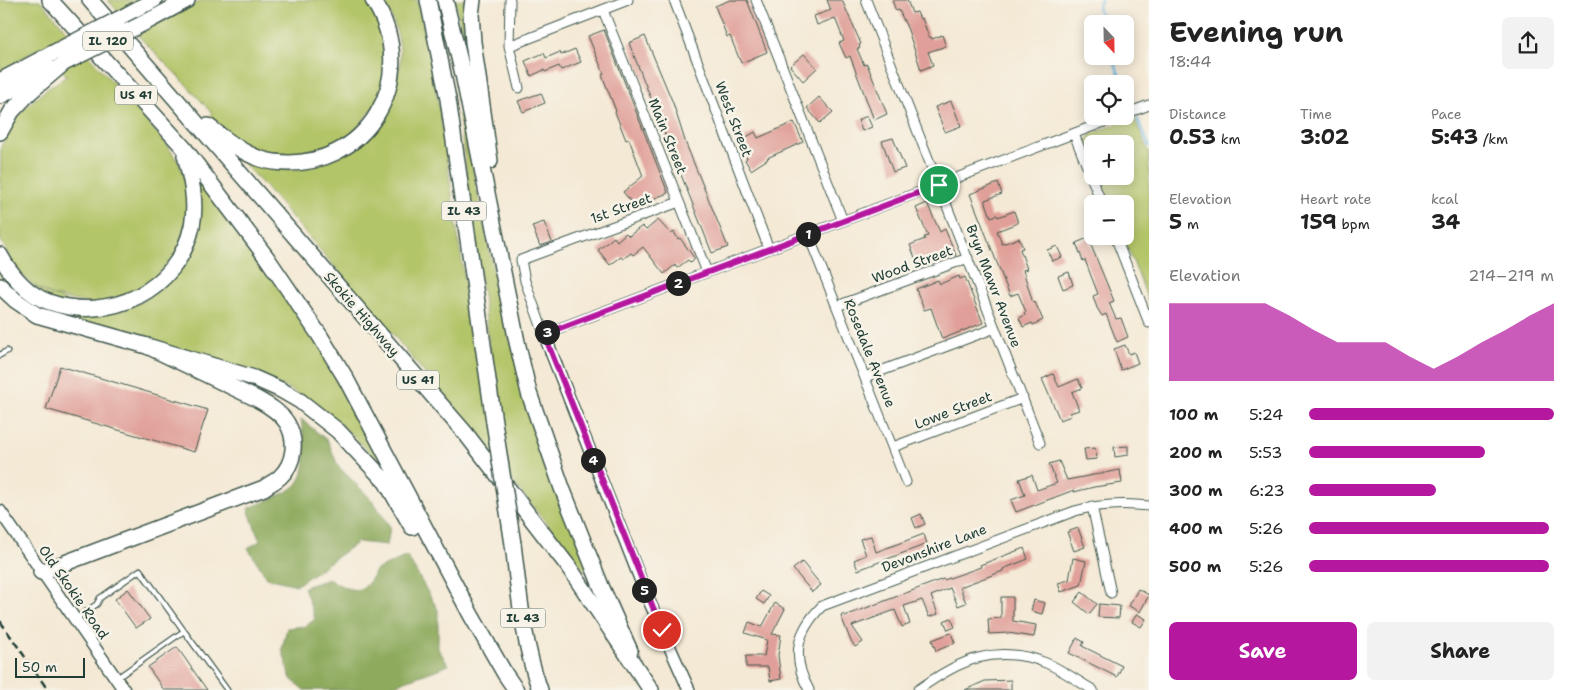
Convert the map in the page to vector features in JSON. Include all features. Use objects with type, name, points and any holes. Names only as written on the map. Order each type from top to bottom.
[{"type":"main road","name":"US 41","points":[[50,0],[184,148],[254,239],[320,336],[345,377],[421,524],[505,674],[516,690]]},
{"type":"main road","name":"Skokie Highway","points":[[90,0],[466,434],[568,566],[651,690]]},
{"type":"main road","name":"IL 120","points":[[0,96],[118,19],[146,5],[187,0]]},
{"type":"main road","points":[[182,105],[244,152],[273,162],[308,162],[340,151],[358,137],[377,116],[388,89],[392,52],[384,18],[373,0]]},
{"type":"main road","name":"IL 43","points":[[428,0],[448,99],[526,641],[532,669],[540,690]]},
{"type":"main road","name":"IL 43","points":[[445,0],[463,74],[519,354],[529,393],[562,488],[600,586],[638,668]]},
{"type":"main road","points":[[473,0],[471,14],[472,42],[496,203],[496,240]]},
{"type":"main road","name":"IL 120","points":[[0,81],[59,58],[146,5]]},
{"type":"main road","points":[[0,132],[12,111],[59,58]]},
{"type":"main road","points":[[0,255],[15,279],[48,302],[83,309],[104,308],[136,298],[162,281],[184,249],[192,227],[194,195],[184,148]]},
{"type":"main road","points":[[0,286],[15,300],[37,315],[254,378],[300,401],[338,430],[386,482],[461,614],[505,674]]},
{"type":"main road","points":[[41,572],[264,488],[281,476],[292,460],[294,445],[287,423],[272,407],[147,346]]},
{"type":"street","points":[[510,0],[508,46],[519,88]]},
{"type":"street","points":[[508,46],[628,0]]},
{"type":"street","name":"West Street","points":[[674,0],[769,249]]},
{"type":"street","points":[[756,0],[843,221]]},
{"type":"street","name":"Bryn Mawr Avenue","points":[[866,0],[1040,443]]},
{"type":"street","name":"Main Street","points":[[603,10],[707,272]]},
{"type":"street","points":[[1134,111],[1149,105]]},
{"type":"street","points":[[689,690],[646,594],[544,334],[1097,125]]},
{"type":"street","points":[[1074,134],[1098,195]]},
{"type":"street","name":"1st Street","points":[[544,334],[525,281],[521,260],[679,202]]},
{"type":"street","name":"Rosedale Avenue","points":[[808,234],[906,482]]},
{"type":"street","points":[[1119,245],[1149,323]]},
{"type":"street","name":"Wood Street","points":[[837,306],[968,258]]},
{"type":"street","points":[[865,377],[995,328]]},
{"type":"street","name":"Lowe Street","points":[[893,447],[1023,398]]},
{"type":"street","name":"Devonshire Lane","points":[[809,690],[801,675],[797,660],[799,643],[807,623],[822,606],[1051,518],[1092,506],[1134,504],[1149,506]]},
{"type":"street","points":[[1092,506],[1111,592]]},
{"type":"street","name":"Old Skokie Road","points":[[0,511],[124,690]]},
{"type":"street","points":[[918,690],[954,666],[997,654],[1024,657],[1046,663],[1093,690]]},
{"type":"lane","points":[[0,355],[6,351]]},
{"type":"lane","points":[[75,620],[97,604],[100,598],[140,570],[227,690]]},
{"type":"lane","points":[[116,679],[184,631]]},
{"type":"green space","points":[[0,0],[40,0],[164,141],[179,163],[183,172],[190,208],[182,247],[145,289],[94,305],[50,295],[32,284],[12,263],[0,238],[1,147],[20,114],[36,98],[67,76],[41,47],[0,72]]},
{"type":"green space","points":[[108,0],[145,0],[165,21],[202,0],[368,0],[385,32],[384,94],[346,142],[296,159],[254,151],[227,133],[210,116],[212,113],[144,42]]},
{"type":"green space","points":[[382,0],[417,0],[435,82],[466,291],[474,332],[483,369],[502,430],[497,380],[494,379],[459,115],[462,116],[504,323],[585,559],[588,574],[383,322],[261,182],[214,132],[276,166],[293,170],[307,168],[336,157],[363,140],[374,131],[385,116],[393,96],[398,68],[400,68],[400,50],[397,33],[391,16]]},
{"type":"green space","points":[[455,0],[470,0],[473,81]]},
{"type":"green space","points":[[1134,117],[1149,153],[1149,302],[1127,245],[1134,245],[1134,195],[1106,195],[1103,185],[1134,185],[1134,135],[1091,134],[1114,125],[1134,125]]},
{"type":"green space","points":[[199,181],[227,212],[327,357],[393,479],[356,438],[338,422],[319,407],[288,388],[44,312],[0,278],[0,261],[12,278],[96,314],[112,313],[144,301],[172,278]]},
{"type":"green space","points":[[301,419],[328,441],[338,466],[374,502],[390,527],[387,545],[358,542],[297,585],[267,578],[248,548],[260,541],[248,509],[294,487],[299,481],[303,473],[305,455]]},
{"type":"green space","points":[[407,556],[438,610],[438,649],[449,665],[381,690],[304,690],[291,679],[282,649],[287,628],[306,626],[315,619],[304,587],[329,579],[344,587],[356,590],[367,585],[376,570]]},
{"type":"building","points":[[730,0],[747,0],[767,52],[741,63],[730,36],[727,37],[715,6]]},
{"type":"building","points":[[827,0],[842,0],[861,44],[859,45],[860,48],[857,49],[864,65],[867,64],[887,114],[874,120],[850,56],[846,58],[839,43],[844,41],[835,18],[817,25],[814,16],[831,10]]},
{"type":"building","points":[[892,0],[907,0],[912,13],[917,12],[920,19],[922,18],[929,37],[932,39],[942,35],[946,46],[928,52],[933,65],[921,70],[908,30],[899,10],[896,11]]},
{"type":"building","points":[[604,30],[668,193],[655,198],[648,204],[646,201],[637,209],[623,192],[643,176],[629,139],[626,140],[615,112],[602,75],[604,74],[588,36]]},
{"type":"building","points":[[645,36],[673,103],[686,144],[728,247],[712,253],[629,43]]},
{"type":"building","points":[[575,49],[581,62],[561,70],[559,66],[531,76],[525,61],[544,53],[546,58],[560,52],[561,55]]},
{"type":"building","points":[[804,54],[817,68],[803,81],[790,66]]},
{"type":"building","points":[[541,93],[545,103],[523,112],[518,101]]},
{"type":"building","points":[[819,97],[833,112],[820,123],[807,108]]},
{"type":"building","points":[[951,101],[961,126],[945,132],[935,107]]},
{"type":"building","points":[[867,116],[872,127],[862,131],[858,120]]},
{"type":"building","points":[[794,122],[803,142],[767,158],[751,170],[738,142],[755,132],[758,138]]},
{"type":"building","points":[[893,138],[905,168],[893,172],[882,141]]},
{"type":"building","points":[[998,183],[1002,194],[985,200],[991,217],[997,215],[998,217],[1014,211],[1018,223],[997,231],[1002,244],[1019,238],[1023,248],[1020,249],[1027,269],[1023,270],[1033,303],[1035,302],[1043,320],[1033,325],[1032,323],[1023,327],[1019,318],[1025,315],[1024,313],[1026,312],[1018,293],[1010,296],[970,194]]},
{"type":"building","points":[[927,203],[940,232],[945,229],[956,255],[945,259],[944,257],[919,268],[910,245],[928,236],[916,208]]},
{"type":"building","points":[[658,220],[671,234],[674,232],[678,239],[680,238],[695,259],[691,263],[688,260],[677,268],[675,265],[664,274],[643,247],[633,255],[631,253],[623,259],[621,257],[610,265],[598,250],[614,237],[617,241],[626,233],[629,236],[642,226],[646,230]]},
{"type":"building","points":[[544,222],[552,242],[540,246],[532,226]]},
{"type":"building","points":[[1084,240],[1084,245],[1091,245],[1114,301],[1109,303],[1116,319],[1121,318],[1128,337],[1117,342],[1106,314],[1102,316],[1097,308],[1093,296],[1098,294],[1085,260],[1083,261],[1076,243]]},
{"type":"building","points":[[1057,246],[1062,257],[1052,261],[1047,250]]},
{"type":"building","points":[[1069,272],[1073,285],[1063,289],[1058,276]]},
{"type":"building","points":[[959,276],[960,279],[965,277],[983,323],[942,339],[931,308],[924,310],[916,289],[938,280],[940,284]]},
{"type":"building","points":[[1125,345],[1129,354],[1134,352],[1138,363],[1121,370],[1114,349]]},
{"type":"building","points":[[60,366],[208,410],[194,452],[46,409]]},
{"type":"building","points":[[1053,374],[1059,387],[1078,379],[1082,388],[1072,392],[1079,410],[1070,413],[1071,416],[1060,420],[1042,379]]},
{"type":"building","points":[[1128,446],[1128,455],[1115,457],[1114,447]]},
{"type":"building","points":[[1095,448],[1097,459],[1086,460],[1084,449]]},
{"type":"building","points":[[1059,461],[1067,480],[1120,470],[1122,483],[1074,492],[1074,490],[1016,512],[1011,500],[1025,495],[1019,479],[1032,475],[1037,490],[1057,483],[1049,464]]},
{"type":"building","points":[[921,514],[925,524],[916,528],[912,518]]},
{"type":"building","points":[[1078,528],[1085,547],[1074,551],[1067,532]]},
{"type":"building","points":[[924,534],[927,544],[858,570],[854,560],[866,555],[860,539],[871,536],[876,552]]},
{"type":"building","points":[[1024,548],[1028,559],[1003,569],[1003,571],[960,587],[966,603],[958,606],[950,588],[931,596],[938,614],[929,617],[922,600],[904,606],[910,624],[902,627],[895,610],[852,626],[863,642],[855,647],[850,639],[841,616],[844,614],[845,616],[943,579],[981,567],[980,565]]},
{"type":"building","points":[[1073,558],[1086,561],[1081,585],[1061,592],[1058,583],[1069,580]]},
{"type":"building","points":[[802,562],[821,585],[812,592],[793,569]]},
{"type":"building","points":[[128,589],[150,619],[136,628],[115,599]]},
{"type":"building","points":[[1138,589],[1149,595],[1140,612],[1129,606]]},
{"type":"building","points":[[761,591],[769,596],[764,604],[756,599]]},
{"type":"building","points":[[1082,592],[1097,604],[1089,614],[1074,602]]},
{"type":"building","points":[[1001,597],[1013,597],[1013,621],[1036,625],[1034,637],[1008,633],[989,634],[988,619],[1001,618]]},
{"type":"building","points":[[1034,600],[1045,603],[1042,614],[1031,611]]},
{"type":"building","points":[[775,603],[785,609],[772,634],[781,635],[778,655],[781,679],[770,681],[768,667],[746,667],[746,656],[764,656],[767,640],[745,633],[749,622],[762,627]]},
{"type":"building","points":[[1099,604],[1120,606],[1119,618],[1098,617]]},
{"type":"building","points":[[1137,614],[1146,619],[1141,627],[1132,622]]},
{"type":"building","points":[[951,618],[955,627],[948,630],[944,621]]},
{"type":"building","points":[[951,633],[955,643],[936,651],[932,640]]},
{"type":"building","points":[[1077,638],[1084,642],[1082,646],[1122,666],[1117,677],[1069,653]]},
{"type":"building","points":[[177,647],[207,690],[164,690],[148,667]]},
{"type":"building","points":[[1011,680],[1011,690],[965,690],[985,681]]},
{"type":"waterway","points":[[1100,15],[1098,8],[1101,0]]},
{"type":"waterway","points":[[1116,65],[1119,75]]},
{"type":"waterway","points":[[1137,118],[1149,146]]},
{"type":"railway","points":[[0,621],[48,690]]},
{"type":"route","points":[[662,630],[646,594],[544,334],[939,185]]}]
